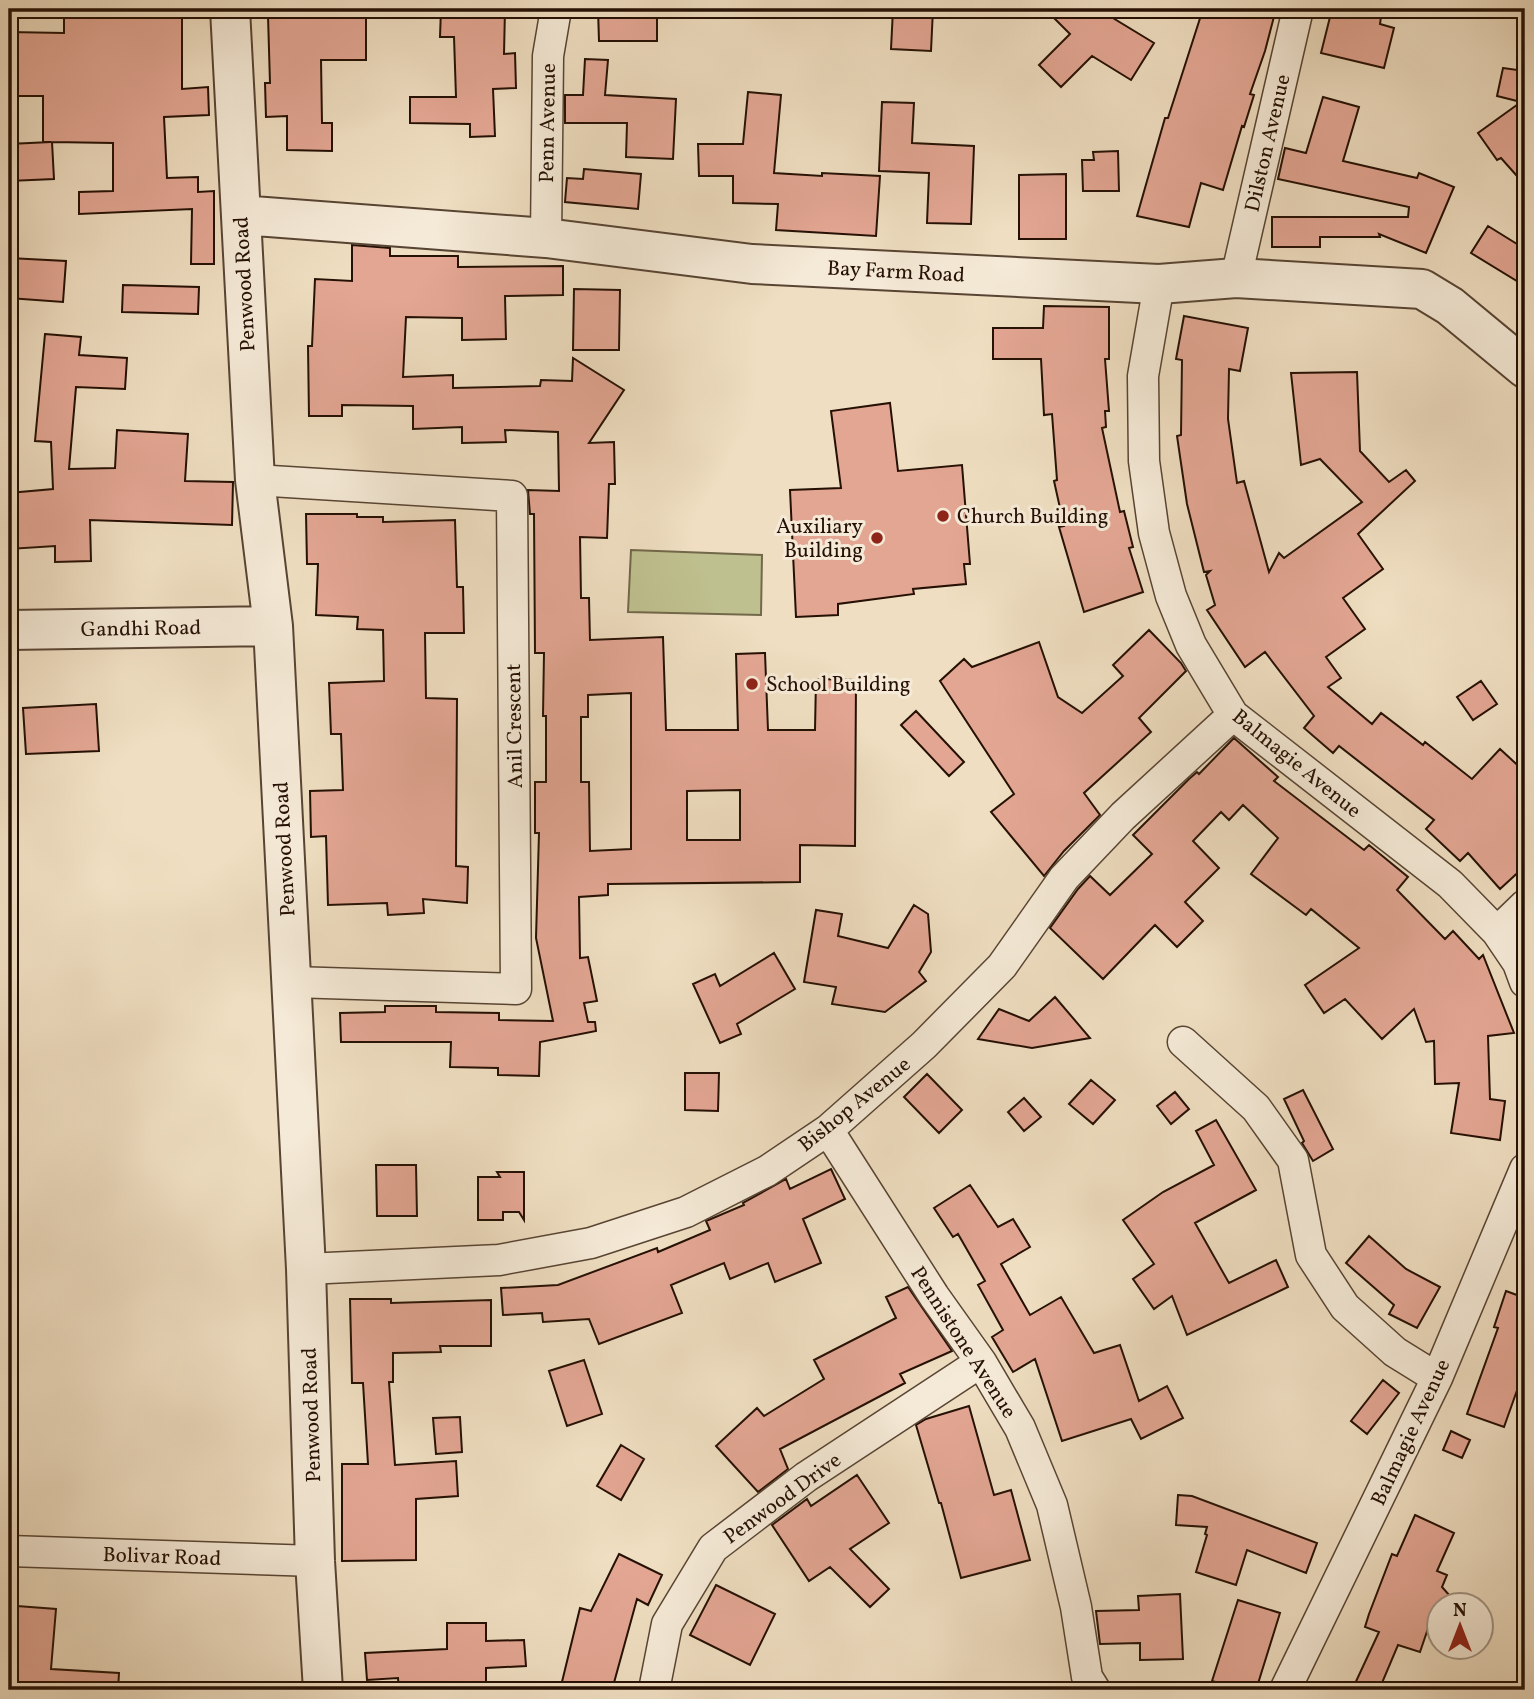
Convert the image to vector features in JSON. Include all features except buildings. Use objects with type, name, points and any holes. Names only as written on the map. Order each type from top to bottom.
[{"type":"street","name":"Penwood Road","points":[[230,9],[255,480],[273,626],[306,1269],[315,1561],[323,1690]]},
{"type":"street","name":"Penn Avenue","points":[[546,239],[548,55],[556,9]]},
{"type":"street","name":"Dilston Avenue","points":[[1236,278],[1298,9]]},
{"type":"street","name":"Bay Farm Road","points":[[241,215],[546,239],[752,264],[1159,284],[1236,278],[1422,289],[1450,306],[1525,368]]},
{"type":"street","name":"Balmagie Avenue","points":[[1159,284],[1143,376],[1144,461],[1154,533],[1171,596],[1191,645],[1233,715],[1450,884],[1497,932],[1518,963],[1525,982]]},
{"type":"street","name":"Anil Crescent","points":[[255,480],[512,496],[516,989],[292,982]]},
{"type":"street","name":"Gandhi Road","points":[[9,630],[273,626]]},
{"type":"street","name":"Bishop Avenue","points":[[306,1269],[499,1260],[592,1243],[686,1212],[766,1171],[828,1130],[924,1045],[1002,966],[1063,878],[1124,816],[1233,715]]},
{"type":"street","points":[[1497,932],[1525,905]]},
{"type":"street","points":[[1183,1042],[1256,1108],[1293,1160],[1311,1255],[1345,1307],[1395,1352],[1437,1378]]},
{"type":"street","name":"Pennistone Avenue","points":[[828,1130],[934,1296],[981,1362],[1020,1428],[1052,1506],[1076,1607],[1087,1677],[1095,1690]]},
{"type":"street","name":"Balmagie Avenue","points":[[1285,1690],[1437,1378],[1525,1169]]},
{"type":"street","name":"Penwood Drive","points":[[654,1690],[667,1624],[713,1548],[806,1477],[981,1362]]},
{"type":"street","name":"Bolivar Road","points":[[9,1551],[315,1561]]},
{"type":"green space","points":[[631,550],[762,555],[761,615],[628,612]]},
{"type":"place","name":"Church Building","points":[[943,516]]},
{"type":"place","name":"Auxiliary Building","points":[[877,538]]},
{"type":"place","name":"School Building","points":[[752,684]]}]
